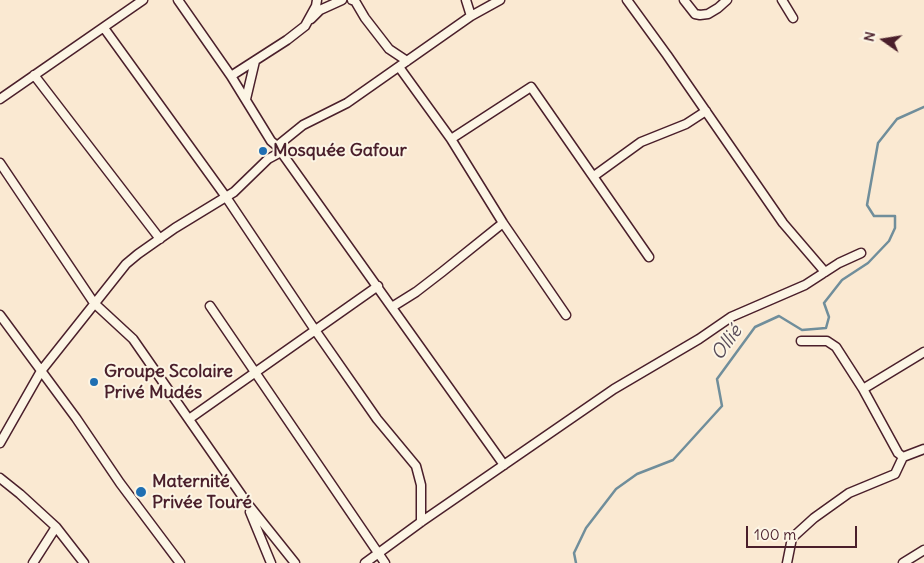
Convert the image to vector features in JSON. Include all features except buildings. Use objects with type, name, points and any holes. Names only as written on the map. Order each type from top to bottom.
[{"type":"street","points":[[0,99],[143,0]]},
{"type":"street","points":[[178,0],[232,76],[271,141],[279,149],[378,286],[504,465]]},
{"type":"street","points":[[305,26],[316,6],[317,0]]},
{"type":"street","points":[[232,76],[305,26],[320,10],[342,0]]},
{"type":"street","points":[[352,0],[355,1],[389,50],[407,61]]},
{"type":"street","points":[[466,0],[471,16]]},
{"type":"street","points":[[0,444],[41,371],[126,264],[160,238],[244,184],[302,125],[347,104],[471,16],[500,0]]},
{"type":"street","points":[[627,0],[783,223],[825,272]]},
{"type":"street","points":[[684,0],[695,14],[700,15],[708,14],[727,0]]},
{"type":"street","points":[[782,0],[793,18]]},
{"type":"street","points":[[104,28],[226,197],[314,330],[377,418],[416,466],[420,485],[421,522]]},
{"type":"street","points":[[246,99],[255,61]]},
{"type":"street","points":[[399,67],[451,139],[502,223],[566,315]]},
{"type":"street","points":[[34,76],[160,238]]},
{"type":"street","points":[[451,139],[531,87],[649,256]]},
{"type":"street","points":[[594,176],[641,142],[686,124],[706,111]]},
{"type":"street","points":[[0,163],[94,303],[133,339],[247,503],[295,563]]},
{"type":"street","points":[[392,307],[416,292],[502,223]]},
{"type":"street","points":[[365,563],[421,522],[614,390],[699,339],[731,317],[805,285],[839,263],[861,253]]},
{"type":"street","points":[[189,419],[378,286]]},
{"type":"street","points":[[210,306],[385,563]]},
{"type":"street","points":[[0,315],[76,418],[120,483],[180,563]]},
{"type":"street","points":[[801,341],[827,341],[836,347],[863,389],[902,457]]},
{"type":"street","points":[[863,389],[924,352]]},
{"type":"street","points":[[786,563],[792,538],[801,529],[850,493],[895,474],[902,457],[924,449]]},
{"type":"street","points":[[0,478],[56,527],[84,563]]},
{"type":"street","points":[[247,503],[271,563]]},
{"type":"street","points":[[32,563],[56,527]]},
{"type":"street","points":[[903,563],[924,550]]},
{"type":"waterway","name":"Ollié","points":[[576,563],[574,553],[586,528],[616,489],[637,474],[673,460],[722,406],[717,379],[755,327],[779,316],[802,330],[826,328],[829,317],[824,303],[842,280],[868,263],[889,241],[895,228],[895,216],[874,216],[867,205],[878,143],[897,119],[924,107]]},
{"type":"place","name":"Mosquée Gafour","points":[[263,151]]},
{"type":"place","name":"Groupe Scolaire Privé Mudés","points":[[94,382]]},
{"type":"place","name":"Maternité Privée Touré","points":[[141,492]]}]
